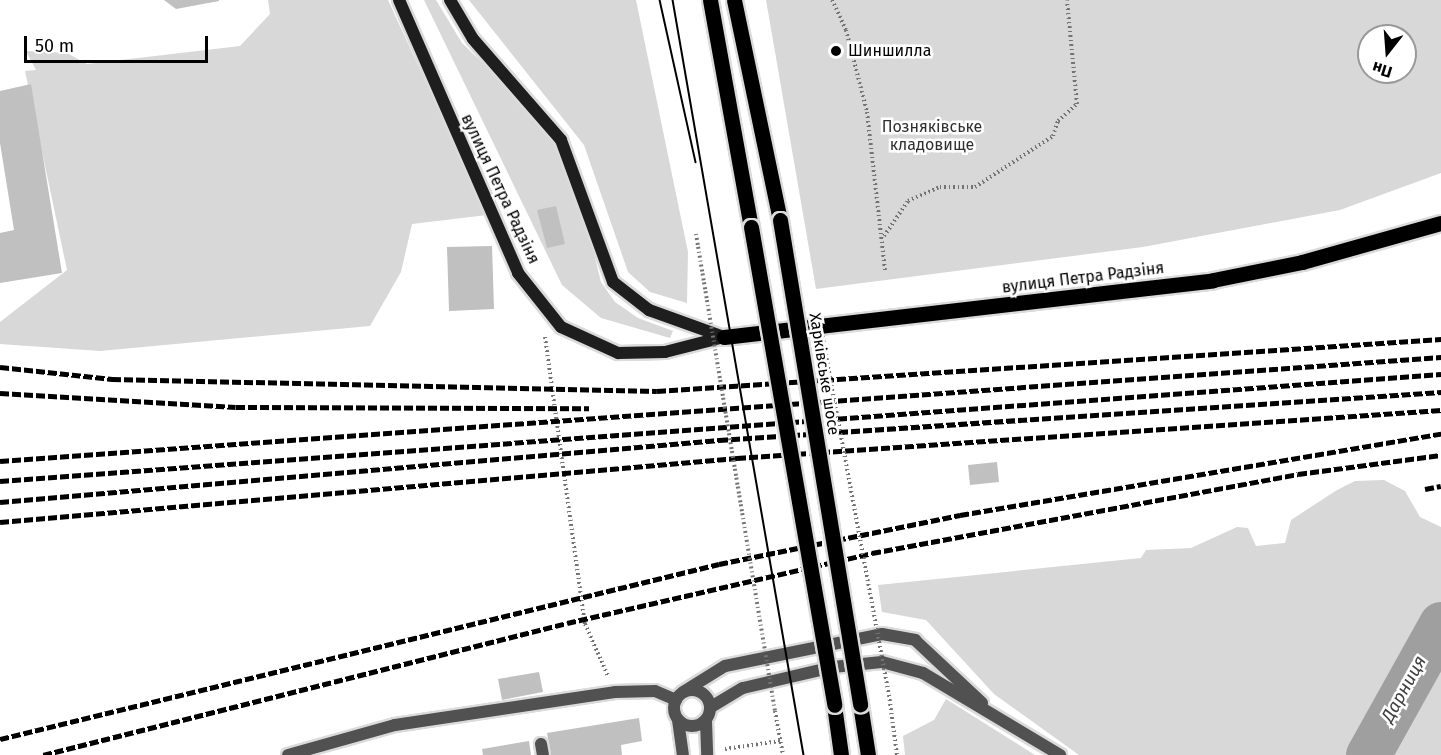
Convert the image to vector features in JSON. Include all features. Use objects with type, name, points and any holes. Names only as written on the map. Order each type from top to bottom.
[{"type":"main road","name":"вулиця Петра Радзіня","points":[[399,0],[518,273],[561,327],[618,353],[665,352],[724,337],[1213,280],[1302,262],[1441,223]]},
{"type":"main road","name":"вулиця Петра Радзіня","points":[[450,0],[473,39],[561,140],[613,282],[649,310],[724,337]]},
{"type":"main road","points":[[710,0],[841,755]]},
{"type":"main road","name":"Харківське шосе","points":[[734,0],[780,220],[868,755]]},
{"type":"lane","points":[[680,696],[725,666],[882,634],[915,640],[938,656],[989,710]]},
{"type":"lane","points":[[710,753],[706,721],[711,707],[743,688],[833,667],[882,662],[923,673],[989,710],[1060,755]]},
{"type":"lane","points":[[288,755],[395,725],[615,692],[655,691],[680,696],[703,693],[711,707]]},
{"type":"lane","points":[[680,696],[678,720],[683,755]]},
{"type":"lane","points":[[678,720],[692,727],[706,721]]},
{"type":"path","points":[[832,0],[846,30],[867,112],[884,236],[885,270]]},
{"type":"path","points":[[884,236],[908,201],[940,187],[975,187],[1053,136],[1058,121],[1077,104],[1066,0]]},
{"type":"path","points":[[696,234],[783,755]]},
{"type":"path","points":[[818,314],[889,695],[897,755]]},
{"type":"path","points":[[545,333],[585,624],[615,692]]},
{"type":"path","points":[[710,753],[780,741]]},
{"type":"green space","points":[[268,0],[388,0],[487,215],[412,224],[401,272],[370,326],[100,351],[0,344],[0,322],[67,270],[25,71],[36,70],[26,51],[67,53],[87,64],[240,46],[270,14]]},
{"type":"green space","points":[[424,0],[436,0],[462,43],[542,121],[576,181],[601,282],[615,302],[638,318],[673,331],[670,338],[601,318],[562,285]]},
{"type":"green space","points":[[469,0],[636,0],[688,252],[687,303],[650,292],[628,272],[584,145]]},
{"type":"green space","name":"Позняківське кладовище","points":[[766,0],[1441,0],[1441,173],[1340,210],[1143,247],[816,289]]},
{"type":"green space","points":[[1384,480],[1405,491],[1420,517],[1441,527],[1441,755],[1079,755],[994,694],[926,620],[882,612],[878,585],[1141,558],[1146,550],[1191,548],[1237,527],[1248,528],[1256,546],[1285,543],[1291,520],[1337,490],[1355,481]]},
{"type":"green space","points":[[946,699],[1035,755],[905,755],[903,736],[934,720]]},
{"type":"building","points":[[164,0],[219,0],[219,1],[176,9]]},
{"type":"building","points":[[31,84],[62,273],[0,283],[0,233],[14,230],[0,143],[0,91]]},
{"type":"building","points":[[556,206],[565,244],[547,248],[537,210]]},
{"type":"building","points":[[492,246],[494,309],[449,311],[447,247]]},
{"type":"building","points":[[997,462],[999,482],[970,485],[968,465]]},
{"type":"building","points":[[539,672],[543,692],[502,700],[498,679]]},
{"type":"building","points":[[639,718],[642,741],[621,745],[622,755],[551,755],[547,733]]},
{"type":"building","points":[[529,741],[531,755],[483,755],[482,749]]},
{"type":"waterway","name":"Дарниця","points":[[1368,755],[1441,624]]},
{"type":"tram line","points":[[660,0],[696,162]]},
{"type":"tram line","points":[[673,0],[804,755]]},
{"type":"railway","points":[[0,367],[112,379],[657,391],[1441,339]]},
{"type":"railway","points":[[0,461],[1441,357]]},
{"type":"railway","points":[[0,481],[1441,374]]},
{"type":"railway","points":[[0,502],[719,440],[1441,392]]},
{"type":"railway","points":[[0,393],[236,407],[589,408]]},
{"type":"railway","points":[[0,522],[737,458],[1441,410]]},
{"type":"railway","points":[[0,739],[719,564],[960,515],[1441,434]]},
{"type":"railway","points":[[43,755],[567,623],[872,553],[1298,474],[1441,455]]},
{"type":"railway","points":[[1425,489],[1441,486]]},
{"type":"place","name":"Шиншилла","points":[[836,51]]}]
